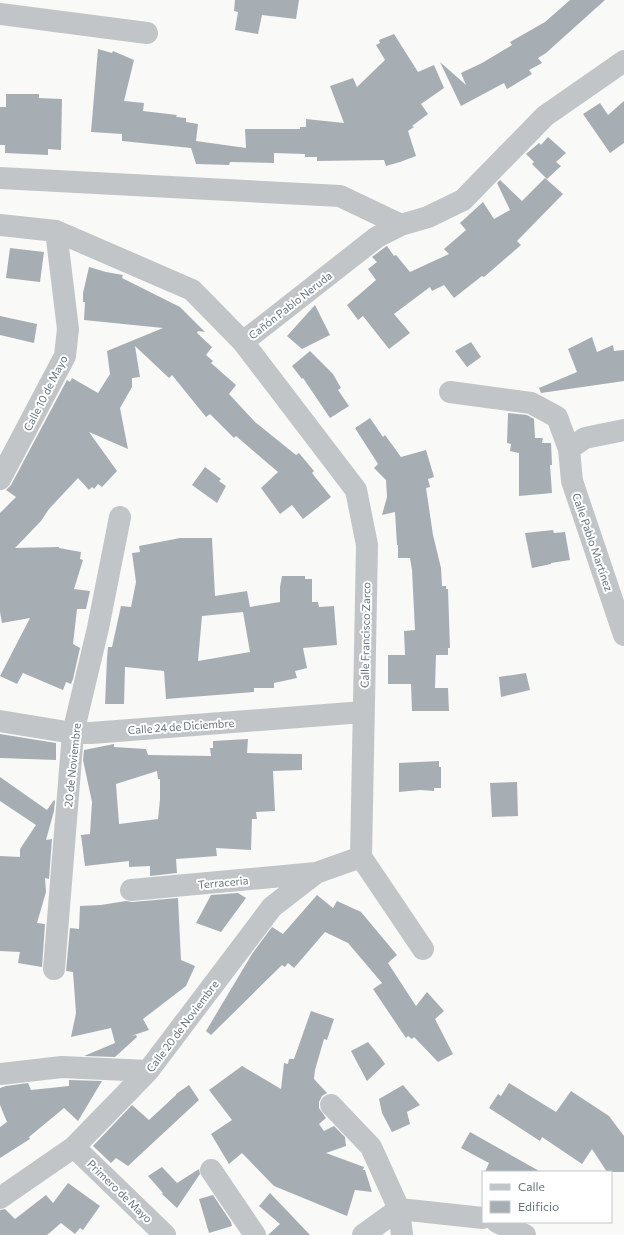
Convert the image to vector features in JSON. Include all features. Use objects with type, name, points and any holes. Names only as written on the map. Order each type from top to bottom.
[{"type":"street","points":[[0,14],[147,33]]},
{"type":"street","name":"Cañón Pablo Neruda","points":[[0,225],[56,231],[192,290],[243,342],[377,237],[401,225],[428,217],[463,200],[545,116],[624,61]]},
{"type":"street","points":[[0,178],[340,196],[401,225]]},
{"type":"street","name":"Calle 10 de Mayo","points":[[0,479],[65,356],[68,330],[56,231]]},
{"type":"street","name":"Calle Francisco Zarco","points":[[243,342],[356,490],[367,545],[361,857]]},
{"type":"street","name":"Calle Pablo Martínez","points":[[450,392],[531,403],[557,417],[569,449],[572,481],[615,578],[624,634]]},
{"type":"street","points":[[569,449],[585,438],[624,430]]},
{"type":"street","name":"20 de Noviembre","points":[[54,969],[73,733],[98,628],[120,517]]},
{"type":"street","name":"Calle 24 de Diciembre","points":[[0,721],[73,733],[91,733],[363,712]]},
{"type":"street","points":[[361,857],[423,949]]},
{"type":"street","name":"Calle 20 de Noviembre","points":[[0,1198],[74,1147],[148,1072],[272,907],[316,874],[361,857]]},
{"type":"street","name":"Terraceria","points":[[131,890],[316,874]]},
{"type":"street","points":[[0,1074],[62,1067],[148,1072]]},
{"type":"street","points":[[331,1105],[371,1147],[399,1210],[402,1235]]},
{"type":"street","name":"Primero de Mayo","points":[[74,1147],[165,1235]]},
{"type":"street","points":[[212,1170],[255,1235]]},
{"type":"street","points":[[363,1235],[399,1210],[482,1218]]},
{"type":"street","points":[[499,1223],[525,1235]]},
{"type":"building","points":[[235,0],[299,0],[296,19],[262,15],[258,34],[235,30],[238,12],[234,11]]},
{"type":"building","points":[[570,0],[605,0],[546,53],[538,58],[542,63],[529,70],[532,74],[507,89],[504,83],[461,106],[440,62],[466,85],[461,73],[482,63],[512,45],[510,42],[545,22]]},
{"type":"building","points":[[394,34],[418,72],[434,65],[444,88],[421,104],[428,114],[412,126],[414,127],[408,131],[416,156],[400,162],[386,166],[384,160],[317,161],[317,157],[305,157],[305,154],[274,153],[274,163],[230,162],[229,165],[196,164],[191,148],[122,141],[122,134],[91,132],[98,49],[112,53],[113,51],[134,60],[124,101],[144,103],[143,111],[177,115],[176,117],[186,118],[186,122],[198,124],[196,141],[246,148],[245,129],[300,129],[300,127],[306,127],[306,119],[344,123],[330,86],[353,78],[357,87],[385,60],[376,45],[380,43],[379,40]]},
{"type":"building","points":[[6,94],[39,94],[39,98],[62,99],[61,150],[48,149],[48,155],[5,153],[5,145],[0,145],[0,107],[6,107]]},
{"type":"building","points":[[624,101],[624,143],[610,153],[583,114],[600,103],[608,115]]},
{"type":"building","points":[[548,137],[566,153],[556,162],[561,166],[547,179],[532,164],[534,162],[526,154],[539,143],[541,145]]},
{"type":"building","points":[[545,178],[563,194],[517,241],[521,245],[484,277],[482,276],[454,298],[444,285],[432,291],[430,287],[394,314],[410,333],[389,349],[363,316],[358,320],[347,305],[376,280],[368,269],[377,262],[372,257],[387,246],[394,256],[396,255],[410,272],[449,254],[444,249],[466,230],[460,223],[483,202],[494,219],[510,210],[497,183],[500,180],[522,201]]},
{"type":"building","points":[[10,248],[44,252],[40,282],[6,278]]},
{"type":"building","points":[[89,267],[123,275],[122,278],[180,307],[205,332],[198,331],[197,333],[212,347],[206,355],[213,361],[211,363],[236,385],[229,394],[255,422],[296,455],[299,453],[314,471],[312,473],[331,497],[303,519],[292,505],[280,514],[261,488],[278,472],[236,436],[234,438],[210,414],[206,417],[172,375],[169,378],[135,346],[140,377],[132,378],[132,387],[120,408],[128,449],[89,432],[117,471],[102,487],[98,484],[94,489],[92,487],[89,490],[78,478],[49,509],[41,521],[15,548],[59,547],[81,552],[80,559],[83,560],[74,589],[90,591],[86,609],[77,609],[73,644],[80,648],[71,684],[66,682],[63,690],[23,673],[17,684],[0,676],[30,618],[2,623],[0,612],[0,513],[16,497],[6,490],[11,485],[67,380],[70,382],[72,378],[98,393],[110,374],[107,351],[163,328],[84,320],[85,302],[83,302],[83,293]]},
{"type":"building","points":[[315,305],[330,335],[302,349],[287,336]]},
{"type":"building","points":[[0,316],[37,324],[34,343],[0,335]]},
{"type":"building","points":[[592,337],[597,352],[613,345],[614,351],[624,350],[624,381],[541,393],[539,388],[577,372],[568,349]]},
{"type":"building","points":[[471,342],[481,357],[467,367],[455,351]]},
{"type":"building","points":[[310,351],[333,374],[341,388],[338,390],[349,406],[330,418],[303,378],[302,379],[292,366]]},
{"type":"building","points":[[508,413],[527,415],[534,419],[535,438],[543,438],[542,443],[551,443],[552,465],[550,465],[552,493],[519,496],[519,453],[510,451],[511,444],[507,443]]},
{"type":"building","points":[[370,418],[383,437],[385,435],[401,457],[426,450],[434,477],[428,479],[430,487],[426,488],[433,535],[441,568],[442,586],[446,586],[446,589],[448,589],[450,648],[448,648],[448,655],[436,655],[435,688],[448,688],[449,711],[412,711],[411,684],[388,684],[388,655],[405,655],[404,631],[415,630],[412,570],[410,558],[398,558],[395,512],[382,515],[387,497],[386,480],[374,468],[378,464],[355,428]]},
{"type":"building","points":[[205,467],[221,479],[219,481],[226,486],[217,503],[192,485]]},
{"type":"building","points":[[553,530],[554,533],[565,532],[570,560],[532,568],[525,533]]},
{"type":"building","points":[[180,538],[212,538],[215,596],[247,591],[250,607],[280,602],[282,576],[305,576],[305,579],[312,579],[312,602],[318,602],[319,607],[334,606],[337,645],[303,648],[307,668],[295,671],[297,678],[274,683],[274,688],[254,688],[254,692],[166,699],[164,671],[125,667],[124,704],[105,704],[108,647],[112,647],[121,606],[131,607],[136,582],[132,553],[140,552],[139,546]],"holes":[[[243,612],[250,652],[198,661],[202,616]]]},
{"type":"building","points":[[526,673],[530,690],[501,697],[499,677]]},
{"type":"building","points":[[0,734],[56,743],[56,760],[0,758]]},
{"type":"building","points":[[248,739],[247,753],[302,754],[302,770],[273,771],[275,811],[256,812],[257,819],[252,819],[251,850],[216,848],[217,856],[176,859],[177,873],[150,876],[150,866],[129,867],[129,861],[85,866],[81,835],[90,834],[92,802],[83,760],[84,750],[114,744],[114,747],[146,749],[148,755],[211,756],[210,748],[213,748],[213,741]],"holes":[[[157,771],[158,779],[160,779],[158,819],[119,824],[116,784]]]},
{"type":"building","points":[[439,761],[439,767],[441,767],[441,788],[434,788],[434,791],[420,790],[399,792],[399,763]]},
{"type":"building","points":[[0,777],[47,810],[54,800],[55,801],[54,811],[46,840],[52,839],[49,879],[45,878],[46,892],[37,923],[45,924],[42,967],[18,963],[20,952],[0,951],[0,856],[20,857],[20,849],[36,825],[0,801]]},
{"type":"building","points":[[517,782],[518,816],[492,817],[490,783]]},
{"type":"building","points":[[238,893],[246,898],[221,932],[196,923],[211,895]]},
{"type":"building","points":[[317,895],[333,908],[337,901],[361,912],[397,955],[388,963],[416,1006],[427,992],[444,1011],[435,1019],[453,1054],[438,1062],[414,1037],[412,1039],[408,1036],[406,1038],[373,989],[382,983],[348,943],[325,932],[294,968],[288,963],[285,967],[282,965],[211,1035],[206,1031],[252,954],[272,927],[283,934]]},
{"type":"building","points":[[178,898],[181,960],[195,966],[186,986],[143,1019],[149,1030],[131,1036],[136,1035],[137,1037],[115,1057],[84,1056],[115,1043],[111,1028],[71,1037],[76,1013],[73,972],[66,971],[70,928],[79,929],[80,906],[101,905],[126,901],[132,902]]},
{"type":"building","points":[[311,1011],[334,1019],[327,1040],[324,1039],[315,1070],[314,1079],[327,1093],[322,1096],[319,1102],[319,1108],[326,1118],[319,1124],[324,1131],[334,1126],[345,1137],[346,1146],[326,1153],[364,1167],[363,1170],[365,1170],[372,1192],[355,1190],[347,1216],[274,1186],[242,1153],[229,1164],[211,1134],[232,1120],[209,1090],[242,1066],[281,1089],[284,1063],[288,1064],[289,1059],[294,1059]]},
{"type":"building","points":[[368,1042],[385,1064],[367,1081],[351,1051]]},
{"type":"building","points":[[69,1080],[102,1081],[78,1121],[64,1108],[29,1137],[30,1139],[0,1158],[0,1127],[7,1122],[0,1105],[0,1088],[28,1083],[31,1090],[69,1086]]},
{"type":"building","points":[[509,1083],[556,1112],[571,1091],[609,1116],[624,1136],[624,1172],[606,1171],[592,1149],[582,1164],[542,1137],[540,1141],[489,1108],[498,1094],[501,1096]]},
{"type":"building","points":[[189,1085],[199,1100],[128,1166],[116,1158],[111,1163],[93,1146],[132,1105],[149,1120],[176,1094]]},
{"type":"building","points":[[403,1085],[420,1105],[407,1112],[410,1124],[392,1132],[382,1113],[379,1099]]},
{"type":"building","points":[[470,1132],[539,1171],[485,1171],[489,1163],[461,1148]]},
{"type":"building","points":[[162,1167],[177,1183],[199,1169],[200,1174],[177,1208],[162,1194],[163,1193],[148,1176]]},
{"type":"building","points":[[68,1183],[100,1206],[83,1230],[80,1228],[75,1234],[61,1223],[47,1235],[0,1235],[0,1210],[5,1209],[15,1219],[46,1195],[53,1203]]},
{"type":"building","points":[[270,1193],[310,1235],[268,1235],[280,1224],[259,1206]]},
{"type":"building","points":[[213,1195],[231,1222],[232,1226],[209,1233],[199,1199]]}]
